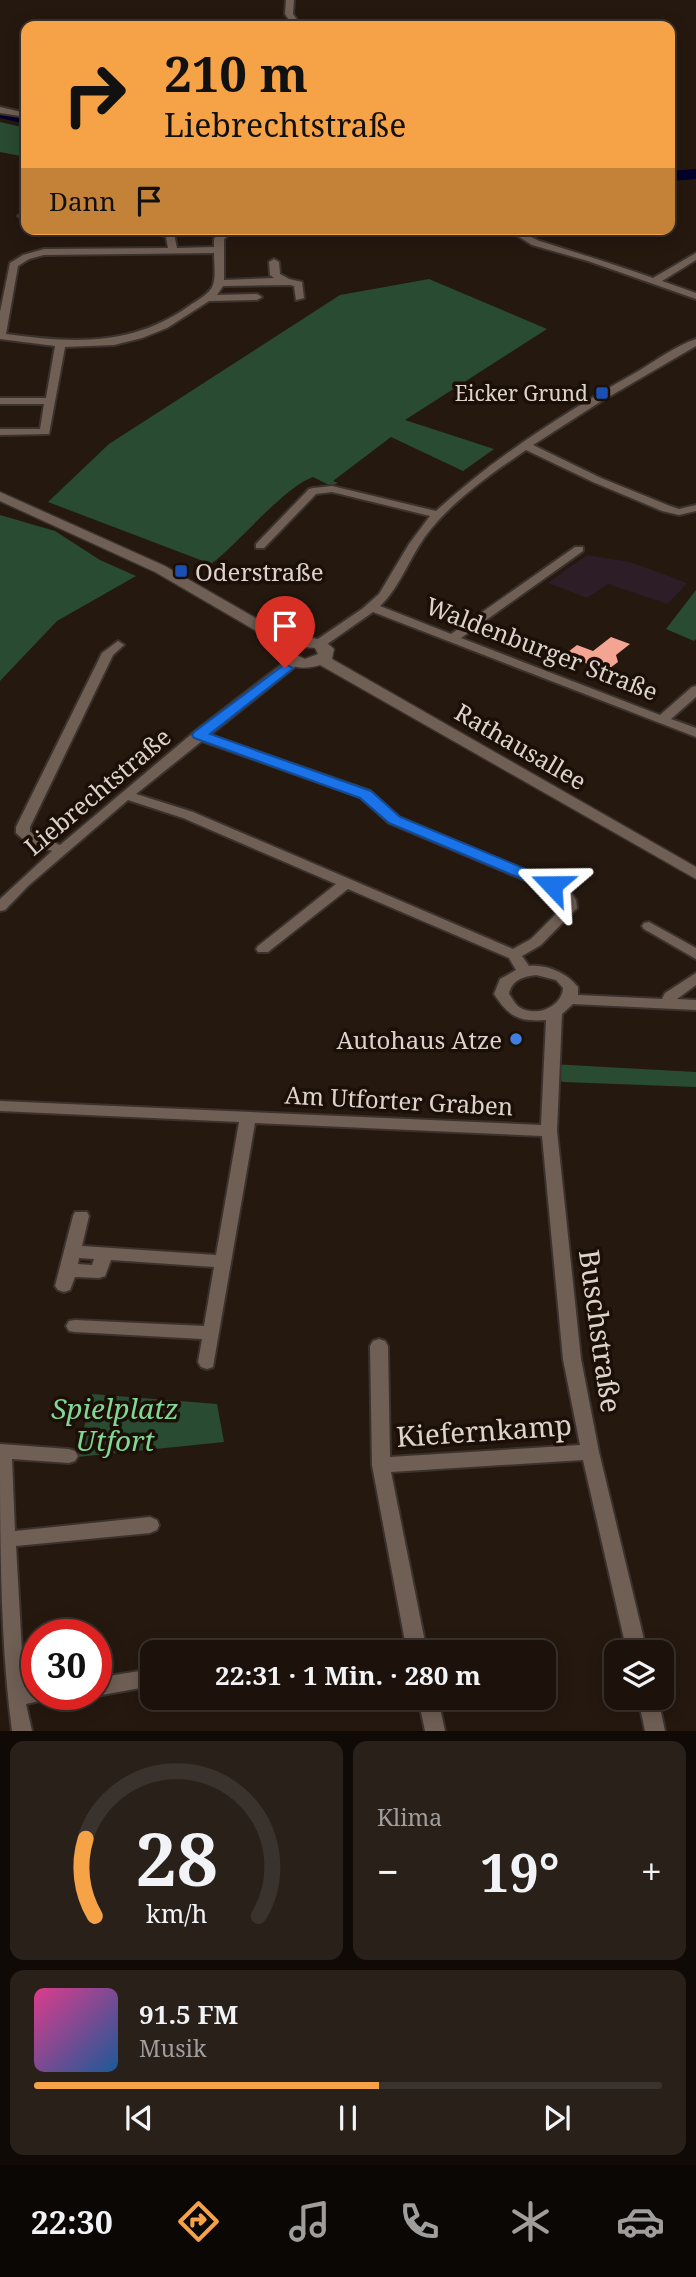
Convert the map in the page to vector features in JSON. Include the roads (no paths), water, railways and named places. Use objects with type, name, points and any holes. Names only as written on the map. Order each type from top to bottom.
[{"type":"street","points":[[290,0],[289,14],[292,21]]},
{"type":"street","points":[[0,110],[21,114]]},
{"type":"street","points":[[169,235],[173,250]]},
{"type":"street","points":[[219,250],[44,252],[26,257],[13,265],[0,336],[60,345],[104,345],[122,342],[165,325],[208,298],[219,283],[219,250],[219,239],[222,235]]},
{"type":"street","points":[[522,235],[535,243],[696,296]]},
{"type":"street","points":[[653,282],[696,256]]},
{"type":"street","points":[[274,262],[275,275],[299,284],[299,298]]},
{"type":"street","points":[[219,283],[285,280]]},
{"type":"street","points":[[208,298],[257,297]]},
{"type":"street","points":[[321,652],[302,642],[292,645],[285,652],[293,662],[308,664],[371,607],[390,588],[403,562],[438,515],[496,465],[696,342]]},
{"type":"street","points":[[0,432],[45,432],[60,345]]},
{"type":"street","points":[[683,349],[696,354]]},
{"type":"street","points":[[0,401],[51,401]]},
{"type":"street","points":[[527,446],[666,509],[679,512],[696,508]]},
{"type":"street","points":[[260,546],[313,491],[322,489],[332,489],[438,515]]},
{"type":"street","points":[[0,496],[160,569],[292,645]]},
{"type":"street","points":[[453,638],[579,549]]},
{"type":"street","name":"Waldenburger Straße","points":[[371,607],[696,733]]},
{"type":"street","points":[[61,850],[30,838],[23,833],[23,827],[108,653],[118,645]]},
{"type":"street","name":"Rathausallee","points":[[321,652],[696,874]]},
{"type":"street","name":"Liebrechtstraße","points":[[0,907],[126,795],[293,662]]},
{"type":"street","points":[[663,719],[696,690]]},
{"type":"street","points":[[199,735],[365,794],[394,820],[563,891],[569,900],[569,908],[536,942],[514,955]]},
{"type":"street","points":[[126,795],[188,815],[514,955],[524,971]]},
{"type":"street","points":[[263,949],[345,884]]},
{"type":"street","points":[[649,926],[696,954]]},
{"type":"street","points":[[536,970],[560,976],[572,991],[571,999],[568,1005],[554,1013],[531,1015],[511,1007],[501,994],[507,980],[524,971],[536,970]]},
{"type":"street","points":[[669,1004],[670,996],[696,978]]},
{"type":"street","points":[[571,999],[696,1005]]},
{"type":"street","name":"Buschstraße","points":[[554,1013],[549,1131],[572,1359],[590,1452],[634,1640]]},
{"type":"street","name":"Am Utforter Graben","points":[[0,1106],[549,1131]]},
{"type":"street","points":[[207,1362],[248,1117]]},
{"type":"street","points":[[81,1216],[66,1278],[99,1272],[104,1253]]},
{"type":"street","points":[[73,1251],[224,1262]]},
{"type":"street","points":[[75,1326],[212,1333]]},
{"type":"street","name":"Kiefernkamp","points":[[379,1346],[381,1465],[415,1640]]},
{"type":"street","points":[[22,1731],[14,1696],[4,1593],[7,1539],[1,1451],[69,1456]]},
{"type":"street","name":"Kiefernkamp","points":[[381,1465],[590,1452]]},
{"type":"street","points":[[7,1539],[150,1525]]},
{"type":"street","points":[[112,1684],[140,1680]]},
{"type":"street","points":[[14,1696],[21,1695]]},
{"type":"street","points":[[431,1710],[435,1731]]},
{"type":"street","points":[[651,1710],[655,1731]]},
{"type":"waterway","points":[[0,113],[21,118]]},
{"type":"waterway","points":[[675,176],[696,174]]},
{"type":"place","name":"Eicker Grund","points":[[602,393]]},
{"type":"place","name":"Oderstraße","points":[[181,571]]},
{"type":"place","name":"Autohaus Atze","points":[[516,1039]]},
{"type":"park label","name":"Spielplatz Utfort","points":[[115,1424]]}]
